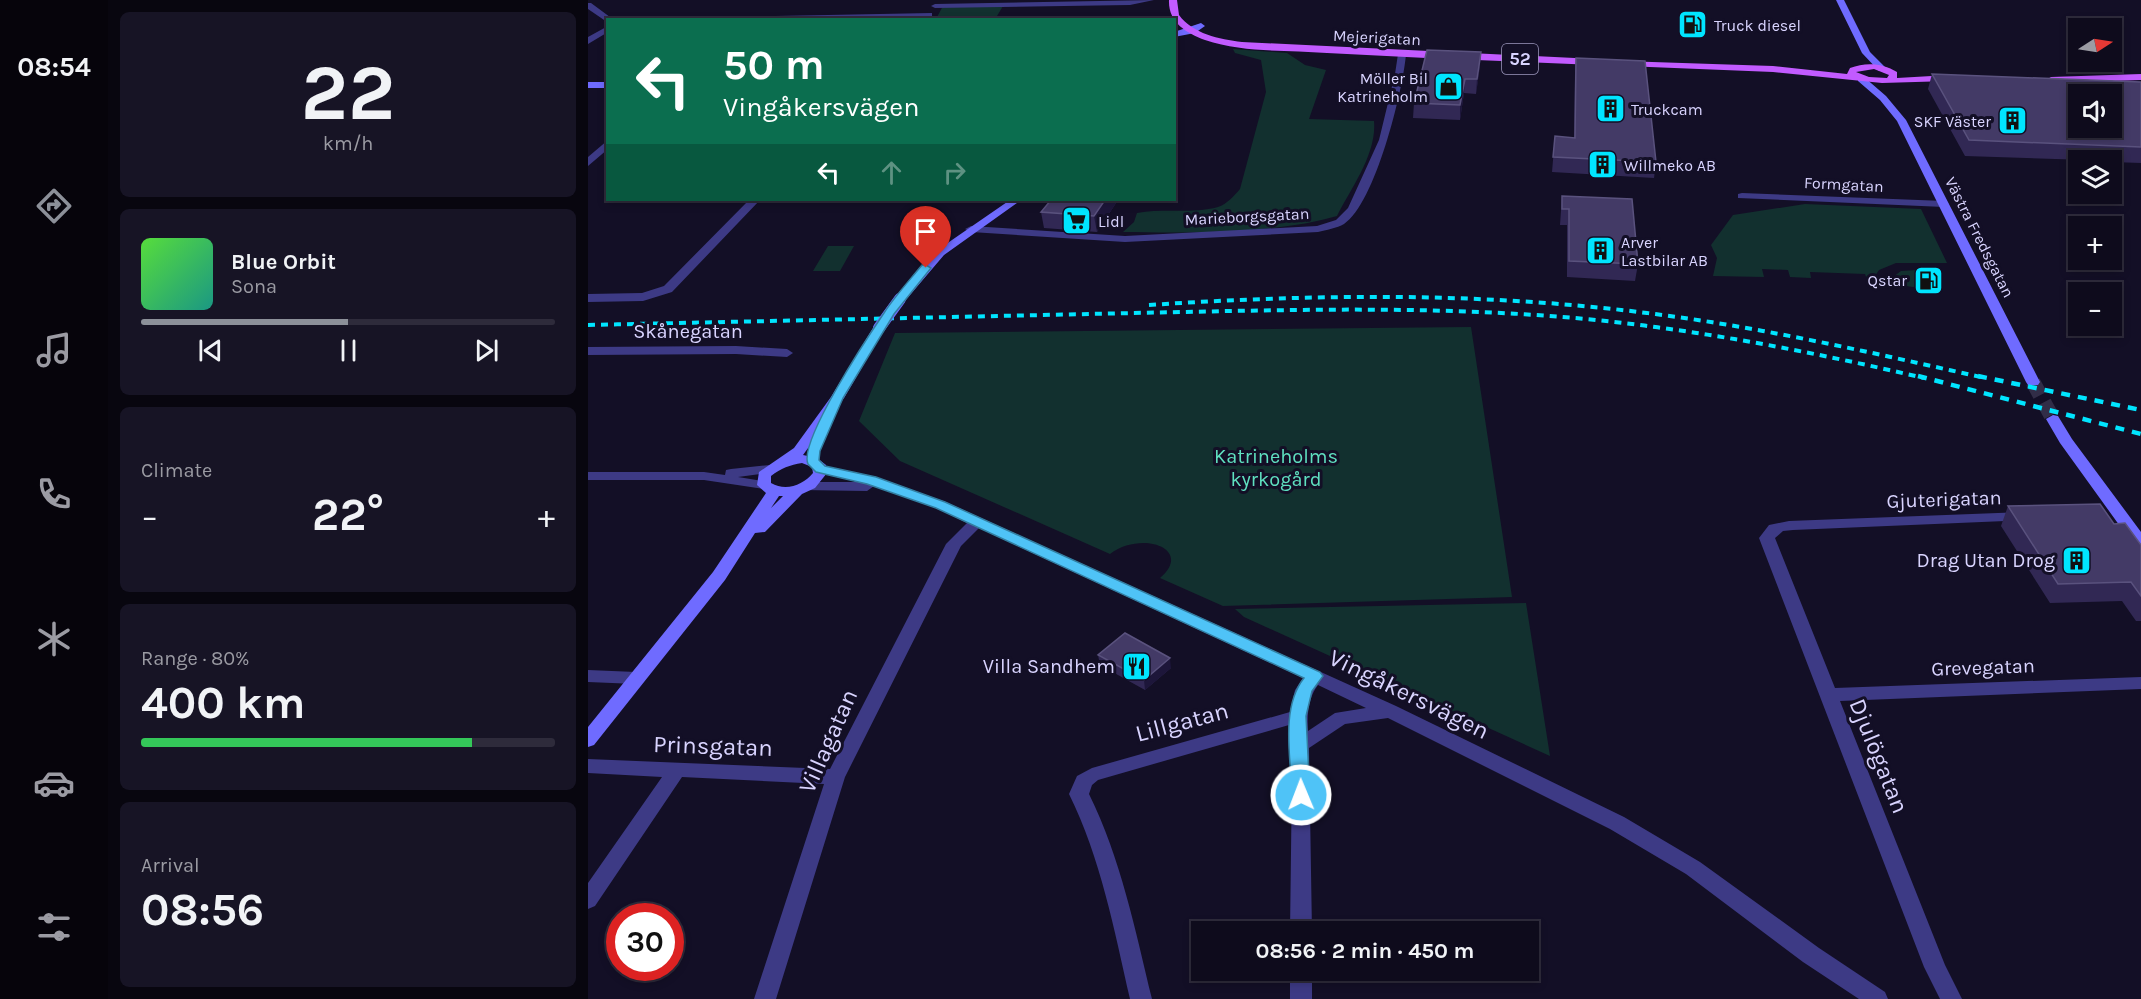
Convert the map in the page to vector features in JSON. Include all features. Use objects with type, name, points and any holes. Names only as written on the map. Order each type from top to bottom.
[{"type":"main road","points":[[1173,0],[1174,14],[1193,28]]},
{"type":"main road","points":[[1181,0],[1184,12],[1193,28]]},
{"type":"main road","name":"Mejerigatan","points":[[1193,28],[1232,44],[1603,62]]},
{"type":"main road","points":[[1615,62],[1773,69],[1862,67],[1887,75]]},
{"type":"main road","points":[[1860,79],[1851,73],[1852,70],[1862,67]]},
{"type":"main road","points":[[1773,69],[1860,79],[1887,75],[1959,77]]},
{"type":"main road","points":[[2036,80],[2141,77]]},
{"type":"street","points":[[1840,0],[1866,53],[1887,75]]},
{"type":"street","points":[[847,18],[927,17],[934,3],[1145,1]]},
{"type":"street","points":[[588,5],[607,18]]},
{"type":"street","points":[[1176,30],[1193,28]]},
{"type":"street","points":[[1176,34],[1193,28]]},
{"type":"street","points":[[588,41],[606,29]]},
{"type":"street","points":[[1862,67],[1867,61],[1866,53]]},
{"type":"street","name":"Marieborgsgatan","points":[[971,229],[1125,239],[1318,229],[1340,222],[1353,209],[1384,140],[1400,74],[1402,54]]},
{"type":"street","name":"Västra Fredsgatan","points":[[1887,75],[1887,89],[1893,109],[1914,144],[2033,382]]},
{"type":"street","name":"Västra Fredsgatan","points":[[1860,79],[1893,109]]},
{"type":"street","points":[[588,85],[606,85]]},
{"type":"street","points":[[588,163],[606,145]]},
{"type":"street","name":"Formgatan","points":[[1742,196],[1944,204]]},
{"type":"street","points":[[588,298],[643,297],[668,290],[754,201]]},
{"type":"street","name":"Vingåkersvägen","points":[[971,229],[980,219],[1006,201]]},
{"type":"street","name":"Vingåkersvägen","points":[[770,469],[787,461],[799,451],[837,398],[879,328],[900,299],[940,253],[971,229],[1014,201]]},
{"type":"street","name":"Skånegatan","points":[[588,351],[736,350],[787,353]]},
{"type":"street","name":"Vingåkersvägen","points":[[801,488],[819,476],[813,451],[837,398]]},
{"type":"street","points":[[2053,419],[2065,440],[2141,543]]},
{"type":"street","name":"Vingåkersvägen","points":[[787,461],[816,465],[891,487],[941,505],[1315,676],[1572,799],[1694,868],[1811,955],[1877,999]]},
{"type":"street","points":[[588,476],[704,476],[770,469]]},
{"type":"street","points":[[770,469],[764,476],[770,488]]},
{"type":"street","points":[[704,476],[770,488]]},
{"type":"street","name":"Vingåkersvägen","points":[[770,488],[891,487]]},
{"type":"street","points":[[726,567],[770,488]]},
{"type":"street","points":[[588,740],[726,567],[784,501],[801,488]]},
{"type":"street","points":[[2096,515],[2120,514]]},
{"type":"street","name":"Gjuterigatan","points":[[1771,530],[1775,527],[1793,525],[2037,517]]},
{"type":"street","name":"Villagatan","points":[[765,999],[836,777],[954,544],[976,522]]},
{"type":"street","name":"Djulögatan","points":[[1771,530],[1767,538],[1770,551],[1935,967],[1951,999]]},
{"type":"street","points":[[588,676],[636,678]]},
{"type":"street","points":[[1301,921],[1298,716],[1304,690],[1315,676]]},
{"type":"street","name":"Grevegatan","points":[[1827,695],[2141,683]]},
{"type":"street","points":[[1300,745],[1341,718],[1390,711]]},
{"type":"street","name":"Lillgatan","points":[[1141,999],[1104,847],[1079,794],[1083,784],[1092,775],[1133,761],[1298,716]]},
{"type":"street","name":"Prinsgatan","points":[[588,766],[836,777]]},
{"type":"street","points":[[588,900],[677,770]]},
{"type":"street","points":[[1301,981],[1301,999]]},
{"type":"green space","points":[[943,6],[1003,6],[997,16],[937,17]]},
{"type":"green space","points":[[1233,49],[1287,53],[1305,65],[1326,70],[1309,119],[1374,121],[1374,133],[1367,158],[1337,216],[1313,222],[1259,229],[1123,232],[1134,222],[1137,213],[1218,207],[1227,202],[1240,189],[1266,92],[1261,60],[1235,53]]},
{"type":"green space","points":[[1805,204],[1921,209],[1947,263],[1896,263],[1879,270],[1871,282],[1868,282],[1865,274],[1810,272],[1811,278],[1790,277],[1788,270],[1762,269],[1764,277],[1713,276],[1717,258],[1711,245],[1733,215]]},
{"type":"green space","points":[[828,246],[854,246],[840,271],[813,271]]},
{"type":"green space","points":[[1917,270],[1923,285],[1913,287],[1899,285],[1893,277],[1901,271]]},
{"type":"green space","name":"Katrineholms kyrkogård","points":[[1471,327],[1512,597],[1223,606],[1160,578],[1169,568],[1171,559],[1168,551],[1160,546],[1149,543],[1136,544],[1123,547],[1110,554],[900,461],[859,421],[895,333]]},
{"type":"green space","points":[[1526,603],[1550,756],[1244,617],[1235,609]]},
{"type":"building","points":[[1427,50],[1481,52],[1477,79],[1465,79],[1460,105],[1414,103]]},
{"type":"building","points":[[1576,58],[1645,61],[1656,162],[1553,157],[1555,136],[1575,138]]},
{"type":"building","points":[[1932,74],[2141,82],[2141,147],[1969,140]]},
{"type":"building","name":"Arver Lastbilar AB","points":[[1562,196],[1632,199],[1638,264],[1569,261],[1569,209],[1562,209]]},
{"type":"building","points":[[1050,201],[1104,201],[1094,216],[1041,212]]},
{"type":"building","name":"Drag Utan Drog","points":[[2100,504],[2114,524],[2125,523],[2141,545],[2141,596],[2131,582],[2058,584],[2008,506]]},
{"type":"building","name":"Villa Sandhem","points":[[1125,633],[1170,658],[1144,680],[1098,655]]},
{"type":"tunnel","points":[[2033,382],[2053,419]]},
{"type":"railway","points":[[1149,305],[1211,301],[1398,297],[1460,298],[1585,306],[1690,319],[1775,333],[1985,378]]},
{"type":"railway","points":[[588,325],[1247,311],[1473,312],[1586,319],[1671,329],[1840,359],[1924,378]]},
{"type":"railway","points":[[1918,376],[2141,434]]},
{"type":"railway","points":[[1978,376],[2141,410]]},
{"type":"place","name":"Truck diesel","points":[[1693,25]]},
{"type":"place","name":"Möller Bil Katrineholm","points":[[1449,87]]},
{"type":"place","name":"Truckcam","points":[[1610,109]]},
{"type":"place","name":"SKF Väster","points":[[2012,121]]},
{"type":"place","name":"Willmeko AB","points":[[1603,165]]},
{"type":"place","name":"Lidl","points":[[1077,221]]},
{"type":"place","name":"Arver Lastbilar AB","points":[[1600,251]]},
{"type":"place","name":"Qstar","points":[[1928,280]]},
{"type":"place","name":"Drag Utan Drog","points":[[2076,560]]},
{"type":"place","name":"Villa Sandhem","points":[[1136,666]]},
{"type":"route","points":[[926,268],[879,328],[837,398],[813,451],[812,461],[819,465],[820,469],[871,480],[941,505],[1315,676],[1304,690],[1298,716],[1301,795]]}]
